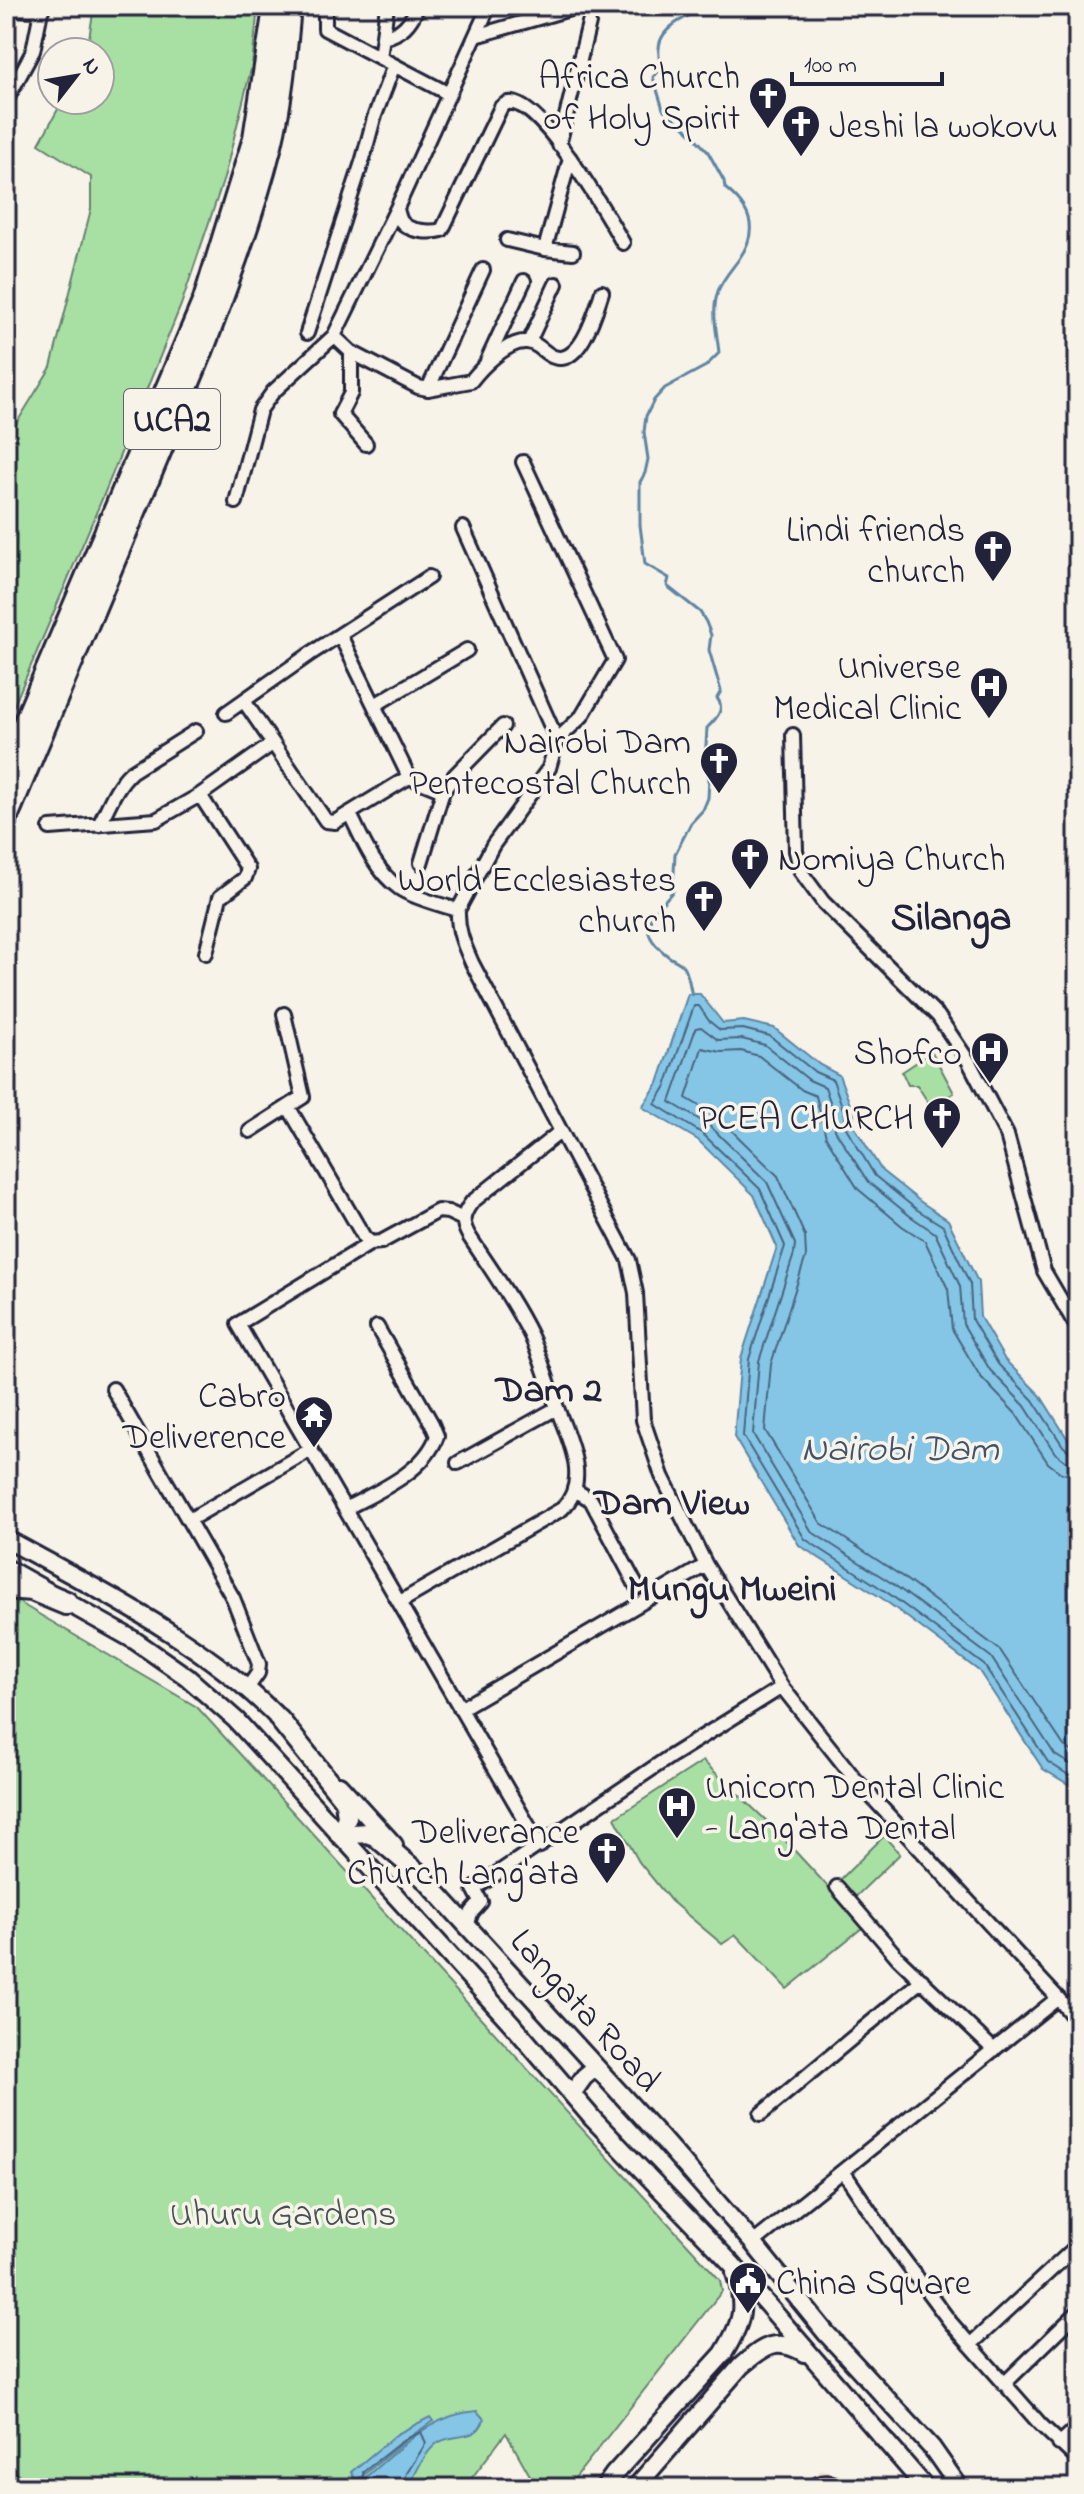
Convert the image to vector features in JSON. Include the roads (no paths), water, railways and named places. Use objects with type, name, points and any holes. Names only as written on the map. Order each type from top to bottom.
[{"type":"highway","name":"UCA2","points":[[6,768],[205,300],[255,138],[275,6]]},
{"type":"highway","name":"UCA2","points":[[6,817],[220,302],[271,143],[284,63],[289,6]]},
{"type":"highway","points":[[6,1587],[32,1589],[66,1603]]},
{"type":"main road","name":"Langata Road","points":[[6,1539],[184,1641],[279,1719],[753,2243],[826,2333],[932,2448],[960,2488]]},
{"type":"main road","name":"Langata Road","points":[[6,1568],[134,1640],[187,1677],[236,1720],[572,2094],[732,2264],[926,2488]]},
{"type":"main road","points":[[279,1719],[345,1801],[347,1817],[340,1835],[367,1833],[383,1840],[425,1879]]},
{"type":"main road","points":[[572,2094],[596,2067]]},
{"type":"main road","points":[[604,2488],[723,2354],[737,2331],[743,2303],[732,2264]]},
{"type":"main road","points":[[635,2488],[741,2366],[763,2348],[778,2344],[795,2347],[813,2358]]},
{"type":"street","points":[[325,6],[325,29],[449,94]]},
{"type":"street","points":[[380,58],[387,6]]},
{"type":"street","points":[[383,38],[405,29],[418,6]]},
{"type":"street","points":[[236,502],[260,410],[273,392],[334,336],[397,208],[489,6]]},
{"type":"street","points":[[476,36],[580,6]]},
{"type":"street","points":[[6,9],[42,8],[33,51],[6,101]]},
{"type":"street","points":[[559,145],[589,23]]},
{"type":"street","points":[[307,333],[374,118],[394,65]]},
{"type":"street","points":[[397,208],[400,221],[406,226],[431,233],[442,230],[501,107],[507,103],[522,106],[533,115],[570,158],[623,243]]},
{"type":"street","points":[[545,249],[570,158]]},
{"type":"street","points":[[507,240],[573,252]]},
{"type":"street","points":[[428,389],[483,270]]},
{"type":"street","points":[[334,336],[351,352],[418,387],[428,389],[471,381],[485,364],[524,281]]},
{"type":"street","points":[[529,342],[556,284]]},
{"type":"street","points":[[485,364],[511,346],[525,341],[536,344],[554,357],[564,357],[576,351],[602,292]]},
{"type":"street","points":[[351,352],[351,393],[340,414],[366,444]]},
{"type":"street","points":[[523,462],[615,660],[582,716],[557,740],[549,768],[493,845],[458,910],[459,932],[472,963],[629,1260],[636,1293],[643,1420],[662,1476],[706,1565],[782,1687],[855,1779],[1058,1998],[1075,2019],[1078,2041]]},
{"type":"street","points":[[463,528],[557,740]]},
{"type":"street","points":[[226,713],[429,577]]},
{"type":"street","points":[[340,635],[409,777],[443,791]]},
{"type":"street","points":[[375,705],[467,650]]},
{"type":"street","points":[[244,701],[322,819],[335,822],[409,777]]},
{"type":"street","points":[[421,863],[443,791],[503,726]]},
{"type":"street","points":[[99,825],[117,786],[131,772],[196,731]]},
{"type":"street","points":[[793,735],[796,851],[801,872],[823,902],[938,1016],[969,1062],[1007,1135],[1044,1271],[1078,1329]]},
{"type":"street","points":[[50,828],[156,820],[200,795],[272,744]]},
{"type":"street","points":[[200,795],[248,869],[245,878],[220,897],[206,953]]},
{"type":"street","points":[[350,814],[362,839],[390,881],[401,891],[458,910]]},
{"type":"street","points":[[250,1131],[301,1100],[304,1093],[284,1014]]},
{"type":"street","points":[[289,1108],[364,1237],[371,1243]]},
{"type":"street","points":[[400,1602],[562,1509],[575,1490],[573,1450],[531,1336],[463,1225],[464,1213],[472,1202],[561,1131]]},
{"type":"street","points":[[463,1219],[438,1211],[381,1242],[371,1243],[238,1324],[540,1846]]},
{"type":"street","points":[[345,1509],[413,1468],[427,1455],[437,1436],[377,1327]]},
{"type":"street","points":[[113,1389],[233,1598],[257,1657],[258,1673],[246,1690]]},
{"type":"street","points":[[458,1463],[557,1408]]},
{"type":"street","points":[[189,1520],[310,1450]]},
{"type":"street","points":[[575,1490],[591,1500],[637,1587]]},
{"type":"street","points":[[460,1709],[706,1565]]},
{"type":"street","points":[[474,1889],[668,1758],[782,1687]]},
{"type":"street","points":[[837,1887],[898,1958],[994,2050]]},
{"type":"street","points":[[450,1907],[478,1899],[474,1889]]},
{"type":"street","points":[[467,1925],[472,1912],[481,1902],[474,1889]]},
{"type":"street","points":[[761,2114],[922,1980]]},
{"type":"street","points":[[753,2243],[1058,1998]]},
{"type":"street","points":[[843,2171],[922,2286],[1004,2384],[1059,2444],[1078,2460]]},
{"type":"street","points":[[970,2345],[1078,2245]]},
{"type":"street","points":[[1004,2384],[1078,2312]]},
{"type":"street","points":[[1059,2444],[1078,2427]]},
{"type":"street","points":[[812,2488],[822,2482],[844,2488]]},
{"type":"water","name":"Nairobi Dam","points":[[688,994],[700,994],[723,1023],[744,1021],[774,1028],[820,1065],[839,1075],[854,1115],[852,1123],[882,1171],[948,1220],[978,1282],[980,1317],[1005,1360],[1040,1395],[1069,1441],[1078,1449],[1078,1790],[1043,1769],[979,1671],[883,1599],[799,1545],[734,1437],[741,1358],[777,1247],[754,1195],[698,1140],[642,1107],[658,1083]]},
{"type":"water","points":[[477,2411],[484,2419],[481,2426],[470,2434],[442,2440],[431,2448],[409,2488],[352,2488],[425,2429],[458,2414]]},
{"type":"water","points":[[430,2417],[433,2421],[356,2481],[351,2472],[397,2434]]},
{"type":"waterway","points":[[692,995],[683,966],[657,947],[648,930],[653,916],[673,891],[675,854],[708,798],[709,778],[705,762],[707,728],[719,714],[720,702],[717,698],[721,691],[709,650],[711,635],[706,622],[700,612],[667,586],[669,578],[645,564],[640,525],[640,482],[648,459],[644,432],[646,416],[665,388],[706,366],[719,353],[715,314],[718,291],[749,238],[746,211],[725,188],[708,152],[663,109],[653,77],[661,69],[659,49],[665,33],[689,15],[716,6]]},
{"type":"place","name":"Africa Church of Holy Spirit","points":[[768,130]]},
{"type":"place","name":"Jeshi la wokovu","points":[[801,158]]},
{"type":"place","name":"Lindi friends church","points":[[993,583]]},
{"type":"place","name":"Universe Medical Clinic","points":[[989,720]]},
{"type":"place","name":"Nairobi Dam Pentecostal Church","points":[[719,795]]},
{"type":"place","name":"Nomiya Church","points":[[750,891]]},
{"type":"place","name":"World Ecclesiastes church","points":[[704,933]]},
{"type":"place","name":"Shofco","points":[[990,1085]]},
{"type":"place","name":"PCEA CHURCH","points":[[942,1150]]},
{"type":"place","name":"Cabro Deliverence","points":[[314,1449]]},
{"type":"place","name":"Unicorn Dental Clinic - Lang'ata Dental","points":[[677,1840]]},
{"type":"place","name":"Deliverance Church Lang'ata","points":[[607,1885]]},
{"type":"place","name":"China Square","points":[[748,2315]]},
{"type":"district","name":"Silanga","points":[[951,915]]},
{"type":"district","name":"Dam 2","points":[[549,1388]]},
{"type":"district","name":"Dam View","points":[[672,1501]]},
{"type":"district","name":"Mungu Mweini","points":[[732,1587]]},
{"type":"park label","name":"Uhuru Gardens","points":[[283,2212]]}]
